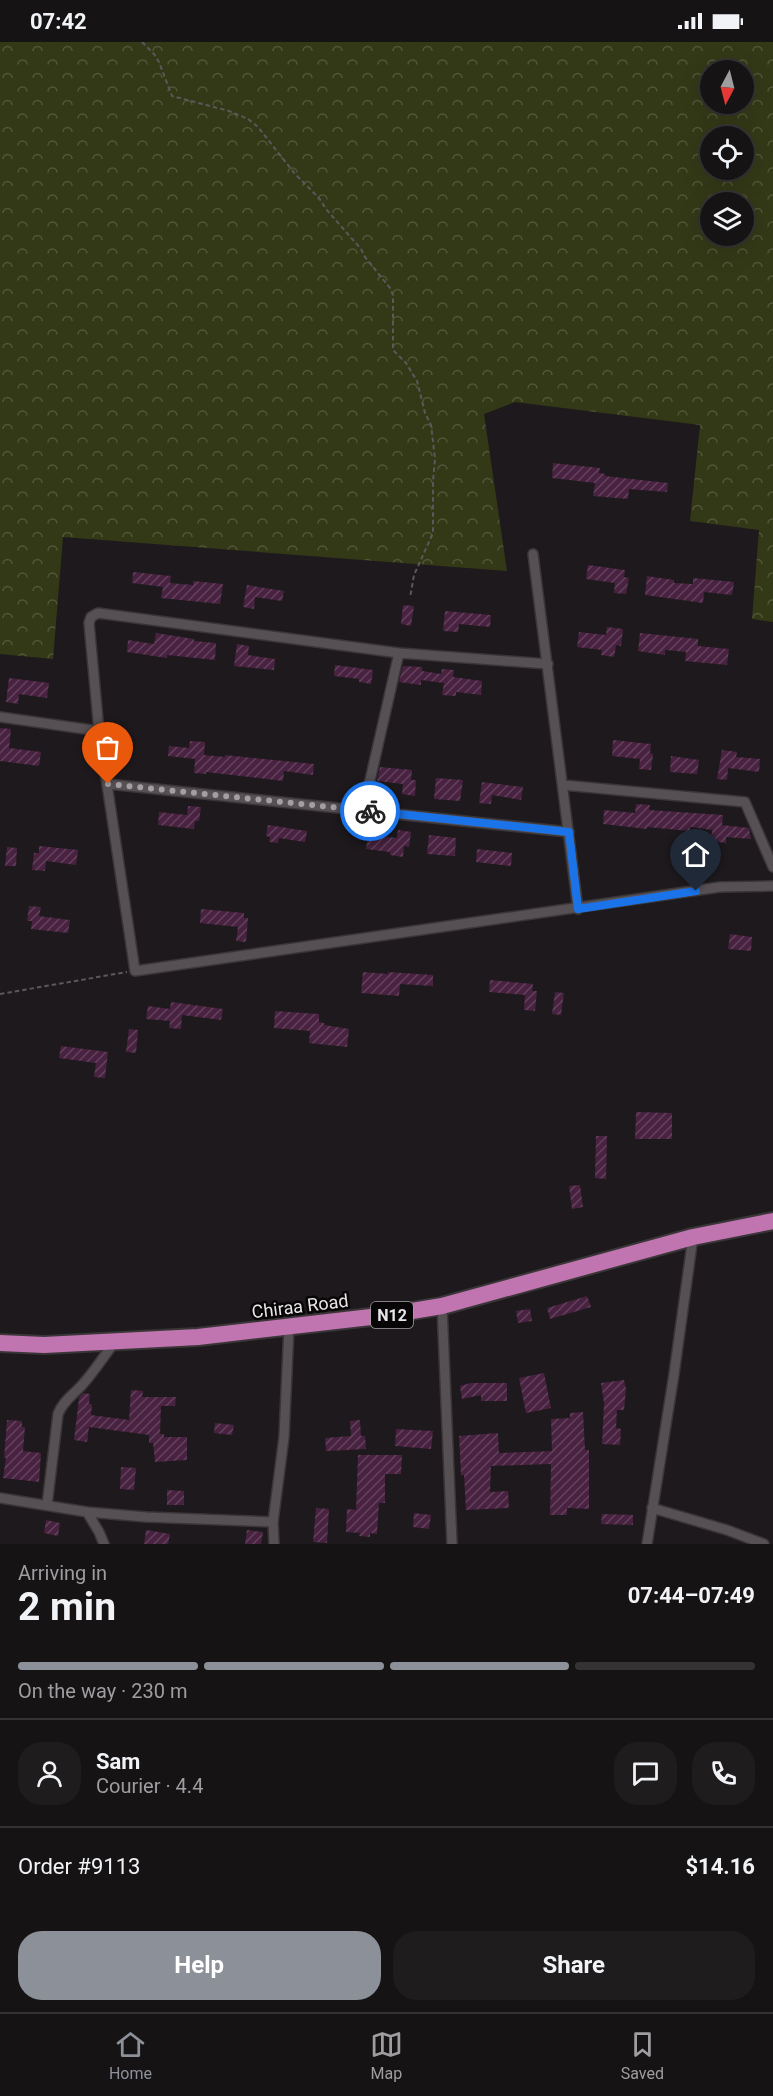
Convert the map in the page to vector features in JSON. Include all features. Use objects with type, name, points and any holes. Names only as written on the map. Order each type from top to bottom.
[{"type":"highway","name":"Chiraa Road","points":[[0,1343],[44,1345],[198,1337],[388,1315],[442,1306],[693,1238],[773,1221]]},
{"type":"street","points":[[533,554],[578,909]]},
{"type":"street","points":[[548,664],[399,653],[98,613],[91,617],[89,623],[99,730],[135,971],[720,887],[773,886]]},
{"type":"street","points":[[363,811],[399,653]]},
{"type":"street","points":[[0,717],[99,730]]},
{"type":"street","points":[[108,784],[569,832]]},
{"type":"street","points":[[563,784],[745,802],[773,867]]},
{"type":"street","points":[[647,1544],[693,1238]]},
{"type":"street","points":[[442,1306],[452,1544]]},
{"type":"street","points":[[274,1544],[273,1522],[284,1437],[289,1327]]},
{"type":"street","points":[[47,1505],[60,1407],[82,1386],[114,1342]]},
{"type":"street","points":[[0,1498],[87,1512],[146,1517],[273,1522]]},
{"type":"street","points":[[652,1508],[727,1530],[764,1544]]},
{"type":"street","points":[[87,1512],[104,1544]]},
{"type":"path","points":[[142,42],[159,62],[172,96],[229,111],[248,119],[258,127],[295,174],[319,198],[362,249],[365,257],[390,288],[393,295],[393,350],[406,363],[417,381],[425,413],[431,425],[435,459],[433,533],[414,576],[410,598]]},
{"type":"path","points":[[0,994],[135,971]]},
{"type":"green space","points":[[0,42],[773,42],[773,622],[752,619],[759,530],[690,521],[700,425],[515,402],[484,414],[507,571],[63,537],[53,659],[0,654]]},
{"type":"building","points":[[553,463],[600,468],[599,473],[605,476],[668,483],[667,492],[629,489],[628,499],[593,496],[595,483],[552,478]]},
{"type":"building","points":[[588,565],[625,570],[624,577],[629,578],[626,594],[614,593],[615,583],[586,579]]},
{"type":"building","points":[[133,572],[171,576],[170,583],[193,585],[193,581],[223,584],[220,604],[161,598],[163,587],[132,583]]},
{"type":"building","points":[[647,576],[674,580],[674,583],[693,584],[693,578],[734,582],[732,595],[704,592],[703,603],[645,595]]},
{"type":"building","points":[[247,585],[284,591],[282,601],[255,597],[254,609],[243,607]]},
{"type":"building","points":[[403,605],[414,606],[411,626],[401,624]]},
{"type":"building","points":[[445,611],[491,615],[490,627],[459,624],[458,632],[443,631]]},
{"type":"building","points":[[607,627],[623,629],[621,646],[616,645],[614,657],[601,655],[602,650],[577,647],[579,632],[606,635]]},
{"type":"building","points":[[156,633],[216,643],[215,660],[167,655],[167,658],[127,652],[128,640],[154,644]]},
{"type":"building","points":[[640,633],[698,639],[698,646],[729,649],[727,665],[685,661],[686,652],[665,650],[665,655],[638,651]]},
{"type":"building","points":[[237,644],[249,646],[248,655],[275,659],[274,670],[234,666]]},
{"type":"building","points":[[335,665],[373,670],[371,684],[359,682],[359,679],[334,676]]},
{"type":"building","points":[[403,666],[422,667],[422,671],[441,674],[442,669],[454,670],[453,677],[482,681],[481,695],[456,692],[456,696],[442,695],[444,683],[421,680],[421,685],[399,682]]},
{"type":"building","points":[[9,678],[49,683],[47,698],[19,694],[18,704],[6,702]]},
{"type":"building","points":[[0,728],[11,729],[9,748],[41,752],[39,766],[0,761]]},
{"type":"building","points":[[613,740],[651,744],[650,753],[653,754],[651,770],[639,769],[640,759],[612,756]]},
{"type":"building","points":[[190,741],[205,742],[204,755],[314,764],[313,775],[284,771],[283,781],[206,772],[206,774],[194,773],[195,759],[168,756],[169,746],[189,748]]},
{"type":"building","points":[[722,750],[737,752],[736,757],[760,759],[759,772],[728,768],[727,780],[717,779]]},
{"type":"building","points":[[671,756],[699,760],[697,774],[670,772]]},
{"type":"building","points":[[380,767],[412,770],[411,780],[416,780],[415,796],[402,794],[403,784],[377,781]]},
{"type":"building","points":[[436,778],[463,780],[460,801],[434,799]]},
{"type":"building","points":[[482,782],[523,787],[521,800],[492,795],[491,804],[479,803]]},
{"type":"building","points":[[636,804],[650,805],[649,810],[723,815],[722,825],[749,828],[751,839],[726,837],[726,843],[711,841],[712,830],[690,827],[690,831],[647,827],[647,829],[603,824],[604,810],[635,813]]},
{"type":"building","points":[[188,806],[201,807],[199,821],[195,821],[194,829],[158,825],[159,812],[187,815]]},
{"type":"building","points":[[268,825],[307,831],[305,842],[279,838],[278,843],[269,842],[270,837],[266,836]]},
{"type":"building","points":[[398,830],[411,832],[409,847],[404,846],[403,857],[390,855],[390,852],[366,849],[368,835],[397,838]]},
{"type":"building","points":[[429,835],[456,838],[455,856],[427,854]]},
{"type":"building","points":[[39,846],[78,850],[76,865],[46,861],[45,871],[32,870],[34,853],[39,853]]},
{"type":"building","points":[[7,847],[17,848],[16,866],[5,866]]},
{"type":"building","points":[[477,849],[512,853],[511,866],[476,862]]},
{"type":"building","points":[[29,906],[41,907],[39,916],[70,920],[68,933],[31,929],[32,921],[27,921]]},
{"type":"building","points":[[201,909],[244,913],[244,918],[248,918],[246,942],[236,941],[238,927],[200,923]]},
{"type":"building","points":[[730,934],[752,937],[751,951],[728,949]]},
{"type":"building","points":[[363,972],[433,975],[433,986],[400,984],[399,996],[361,993]]},
{"type":"building","points":[[490,980],[533,984],[532,991],[537,991],[535,1011],[524,1010],[525,995],[489,992]]},
{"type":"building","points":[[555,992],[564,993],[561,1015],[552,1014]]},
{"type":"building","points":[[171,1002],[223,1009],[221,1020],[182,1015],[181,1029],[169,1028],[170,1021],[146,1019],[148,1006],[170,1009]]},
{"type":"building","points":[[275,1011],[319,1014],[319,1022],[324,1025],[349,1029],[347,1047],[309,1043],[310,1031],[274,1028]]},
{"type":"building","points":[[129,1029],[138,1030],[136,1053],[126,1052]]},
{"type":"building","points":[[61,1046],[108,1052],[105,1078],[94,1077],[96,1063],[59,1058]]},
{"type":"building","points":[[636,1112],[672,1113],[672,1139],[635,1139]]},
{"type":"building","points":[[596,1136],[607,1136],[606,1179],[595,1178]]},
{"type":"building","points":[[580,1185],[583,1207],[572,1209],[569,1186]]},
{"type":"building","points":[[587,1296],[591,1307],[550,1319],[547,1308]]},
{"type":"building","points":[[530,1309],[532,1321],[518,1323],[516,1311]]},
{"type":"building","points":[[544,1373],[551,1408],[526,1413],[519,1378]]},
{"type":"building","points":[[624,1380],[626,1389],[624,1410],[617,1410],[616,1428],[621,1429],[620,1445],[602,1444],[604,1403],[601,1383]]},
{"type":"building","points":[[471,1383],[507,1383],[507,1401],[481,1401],[481,1395],[462,1399],[460,1386]]},
{"type":"building","points":[[131,1390],[143,1391],[142,1397],[176,1397],[175,1406],[161,1406],[160,1434],[164,1434],[164,1437],[187,1437],[187,1460],[155,1462],[153,1443],[149,1443],[149,1435],[89,1427],[87,1442],[74,1440],[79,1398],[83,1393],[90,1394],[91,1415],[129,1420]]},
{"type":"building","points":[[583,1412],[585,1450],[589,1450],[589,1509],[567,1508],[567,1515],[550,1515],[551,1464],[491,1466],[490,1492],[508,1491],[509,1508],[466,1510],[459,1436],[498,1433],[499,1453],[552,1451],[551,1419],[570,1418],[570,1413]]},
{"type":"building","points":[[7,1420],[22,1421],[22,1427],[25,1427],[23,1451],[41,1453],[39,1482],[3,1478]]},
{"type":"building","points":[[360,1420],[361,1436],[365,1436],[366,1449],[326,1451],[325,1438],[351,1436],[350,1421]]},
{"type":"building","points":[[215,1423],[234,1425],[232,1435],[214,1433]]},
{"type":"building","points":[[396,1429],[433,1431],[431,1449],[395,1446]]},
{"type":"building","points":[[358,1455],[402,1455],[401,1474],[385,1474],[385,1503],[379,1503],[377,1534],[370,1533],[370,1537],[359,1536],[360,1533],[346,1532],[347,1509],[356,1510]]},
{"type":"building","points":[[121,1467],[136,1468],[134,1490],[120,1489]]},
{"type":"building","points":[[167,1490],[184,1491],[184,1505],[167,1505]]},
{"type":"building","points":[[316,1508],[329,1509],[327,1543],[313,1542]]},
{"type":"building","points":[[414,1513],[431,1515],[429,1529],[413,1527]]},
{"type":"building","points":[[602,1514],[633,1515],[633,1525],[601,1524]]},
{"type":"building","points":[[46,1520],[60,1523],[58,1536],[44,1533]]},
{"type":"building","points":[[146,1530],[170,1534],[168,1544],[144,1544]]},
{"type":"building","points":[[247,1530],[263,1532],[261,1544],[245,1544]]},
{"type":"way so far","points":[[108,784],[370,811]]},
{"type":"route","points":[[370,811],[569,832],[578,909],[696,891]]}]
